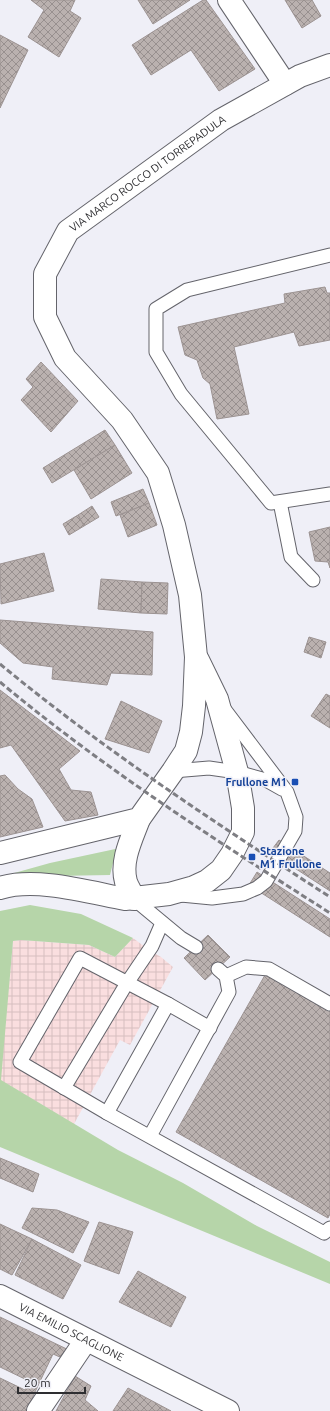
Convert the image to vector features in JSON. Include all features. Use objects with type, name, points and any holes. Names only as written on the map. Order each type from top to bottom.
[{"type":"main road","points":[[229,0],[285,84]]},
{"type":"main road","name":"VIA MARCO ROCCO DI TORREPADULA","points":[[196,657],[190,595],[174,525],[158,473],[122,420],[65,358],[45,317],[45,274],[68,231],[221,120],[300,76],[330,65]]},
{"type":"main road","points":[[0,888],[7,886],[41,884],[125,899],[134,899],[169,894],[194,887],[207,881],[220,870],[232,854],[243,832],[244,808],[237,772],[217,699],[196,657]]},
{"type":"main road","points":[[134,899],[126,882],[124,870],[131,841],[140,819],[174,771],[186,751],[191,732],[194,706],[196,657]]},
{"type":"main road","points":[[0,853],[140,819]]},
{"type":"main road","name":"VIA EMILIO SCAGLIONE","points":[[0,1296],[228,1411]]},
{"type":"main road","points":[[38,1411],[86,1340]]},
{"type":"lane","points":[[330,255],[187,290],[156,309],[156,352],[181,394],[271,504],[330,494]]},
{"type":"lane","points":[[280,502],[291,557],[313,580]]},
{"type":"lane","points":[[169,894],[212,898],[243,894],[257,888],[266,881],[295,831],[296,817],[287,792],[217,699]]},
{"type":"lane","points":[[174,771],[209,768],[237,772],[266,780],[287,792]]},
{"type":"lane","points":[[134,899],[180,938],[196,947]]},
{"type":"lane","points":[[64,1088],[127,983],[152,946],[162,923]]},
{"type":"lane","points":[[210,1028],[168,1004],[80,958],[20,1062],[150,1136],[328,1228]]},
{"type":"lane","points":[[150,1136],[229,992],[222,972],[246,966],[269,969],[330,1004]]},
{"type":"lane","points":[[107,1112],[168,1004]]},
{"type":"shaded area","points":[[133,938],[173,967],[130,1045],[120,1040],[74,1124],[0,1080],[13,941],[21,940],[89,945],[115,957]]},
{"type":"green space","points":[[120,848],[113,863],[110,875],[0,877],[50,863]]},
{"type":"green space","points":[[30,905],[81,914],[133,938],[115,957],[89,945],[21,940],[13,941],[1,1080],[118,1150],[183,1183],[257,1226],[330,1262],[330,1284],[0,1147],[0,911]]},
{"type":"building","points":[[31,0],[75,0],[70,11],[81,18],[59,57],[28,37],[44,10]]},
{"type":"building","points":[[138,0],[190,0],[153,24]]},
{"type":"building","points":[[203,0],[206,0],[255,69],[219,91],[191,50],[151,75],[132,45]]},
{"type":"building","points":[[285,0],[312,0],[321,16],[302,28]]},
{"type":"building","points":[[0,35],[28,50],[0,108]]},
{"type":"building","points":[[325,287],[327,293],[330,293],[330,340],[299,346],[294,332],[234,347],[249,414],[217,419],[210,384],[203,378],[197,360],[185,355],[178,327],[285,303],[284,294]]},
{"type":"building","points":[[41,362],[78,401],[51,432],[21,400],[33,387],[26,379]]},
{"type":"building","points":[[105,430],[115,445],[52,483],[43,468]]},
{"type":"building","points":[[115,445],[132,473],[91,499],[74,470]]},
{"type":"building","points":[[143,489],[149,503],[116,516],[111,502]]},
{"type":"building","points":[[149,503],[157,525],[128,537],[120,515]]},
{"type":"building","points":[[92,506],[99,517],[84,526],[78,515]]},
{"type":"building","points":[[78,515],[84,526],[69,535],[63,524]]},
{"type":"building","points":[[330,527],[330,568],[328,562],[315,561],[309,532]]},
{"type":"building","points":[[44,553],[54,591],[1,604],[0,564]]},
{"type":"building","points":[[101,579],[142,582],[141,613],[98,609]]},
{"type":"building","points":[[142,582],[168,583],[167,614],[141,613]]},
{"type":"building","points":[[0,620],[153,632],[152,675],[111,673],[107,685],[52,679],[53,667],[23,663],[0,643]]},
{"type":"building","points":[[309,637],[326,642],[321,658],[304,652]]},
{"type":"building","points":[[0,690],[80,751],[59,769],[71,790],[91,792],[98,815],[65,821],[11,745],[0,748]]},
{"type":"building","points":[[326,694],[330,696],[330,728],[311,716]]},
{"type":"building","points":[[121,701],[162,721],[149,753],[105,739]]},
{"type":"building","points":[[5,775],[18,789],[32,799],[43,827],[0,837],[0,776]]},
{"type":"building","points":[[279,840],[330,873],[330,891],[270,852]]},
{"type":"building","points":[[257,872],[330,919],[330,937],[249,885]]},
{"type":"building","points":[[208,935],[230,957],[205,980],[184,958]]},
{"type":"building","points":[[265,975],[330,1011],[330,1214],[328,1218],[176,1132]]},
{"type":"building","points":[[0,1158],[39,1174],[33,1192],[0,1178]]},
{"type":"building","points":[[32,1208],[57,1210],[89,1222],[73,1253],[22,1228]]},
{"type":"building","points":[[99,1222],[133,1232],[119,1274],[84,1261]]},
{"type":"building","points":[[0,1224],[32,1239],[12,1275],[0,1269]]},
{"type":"building","points":[[32,1239],[81,1265],[63,1299],[15,1275]]},
{"type":"building","points":[[138,1271],[186,1297],[171,1327],[119,1302]]},
{"type":"building","points":[[0,1317],[73,1352],[69,1361],[53,1354],[26,1411],[0,1411],[0,1378],[25,1390],[29,1381],[0,1367]]},
{"type":"building","points":[[75,1376],[91,1386],[85,1400],[98,1411],[56,1411]]},
{"type":"building","points":[[128,1388],[171,1411],[113,1411]]},
{"type":"railway","points":[[0,664],[39,696],[120,756],[203,814],[330,897]]},
{"type":"railway","points":[[0,682],[39,714],[161,803],[330,913]]},
{"type":"place","name":"Frullone M1","points":[[295,782]]},
{"type":"place","name":"Stazione M1 Frullone","points":[[252,857]]}]
